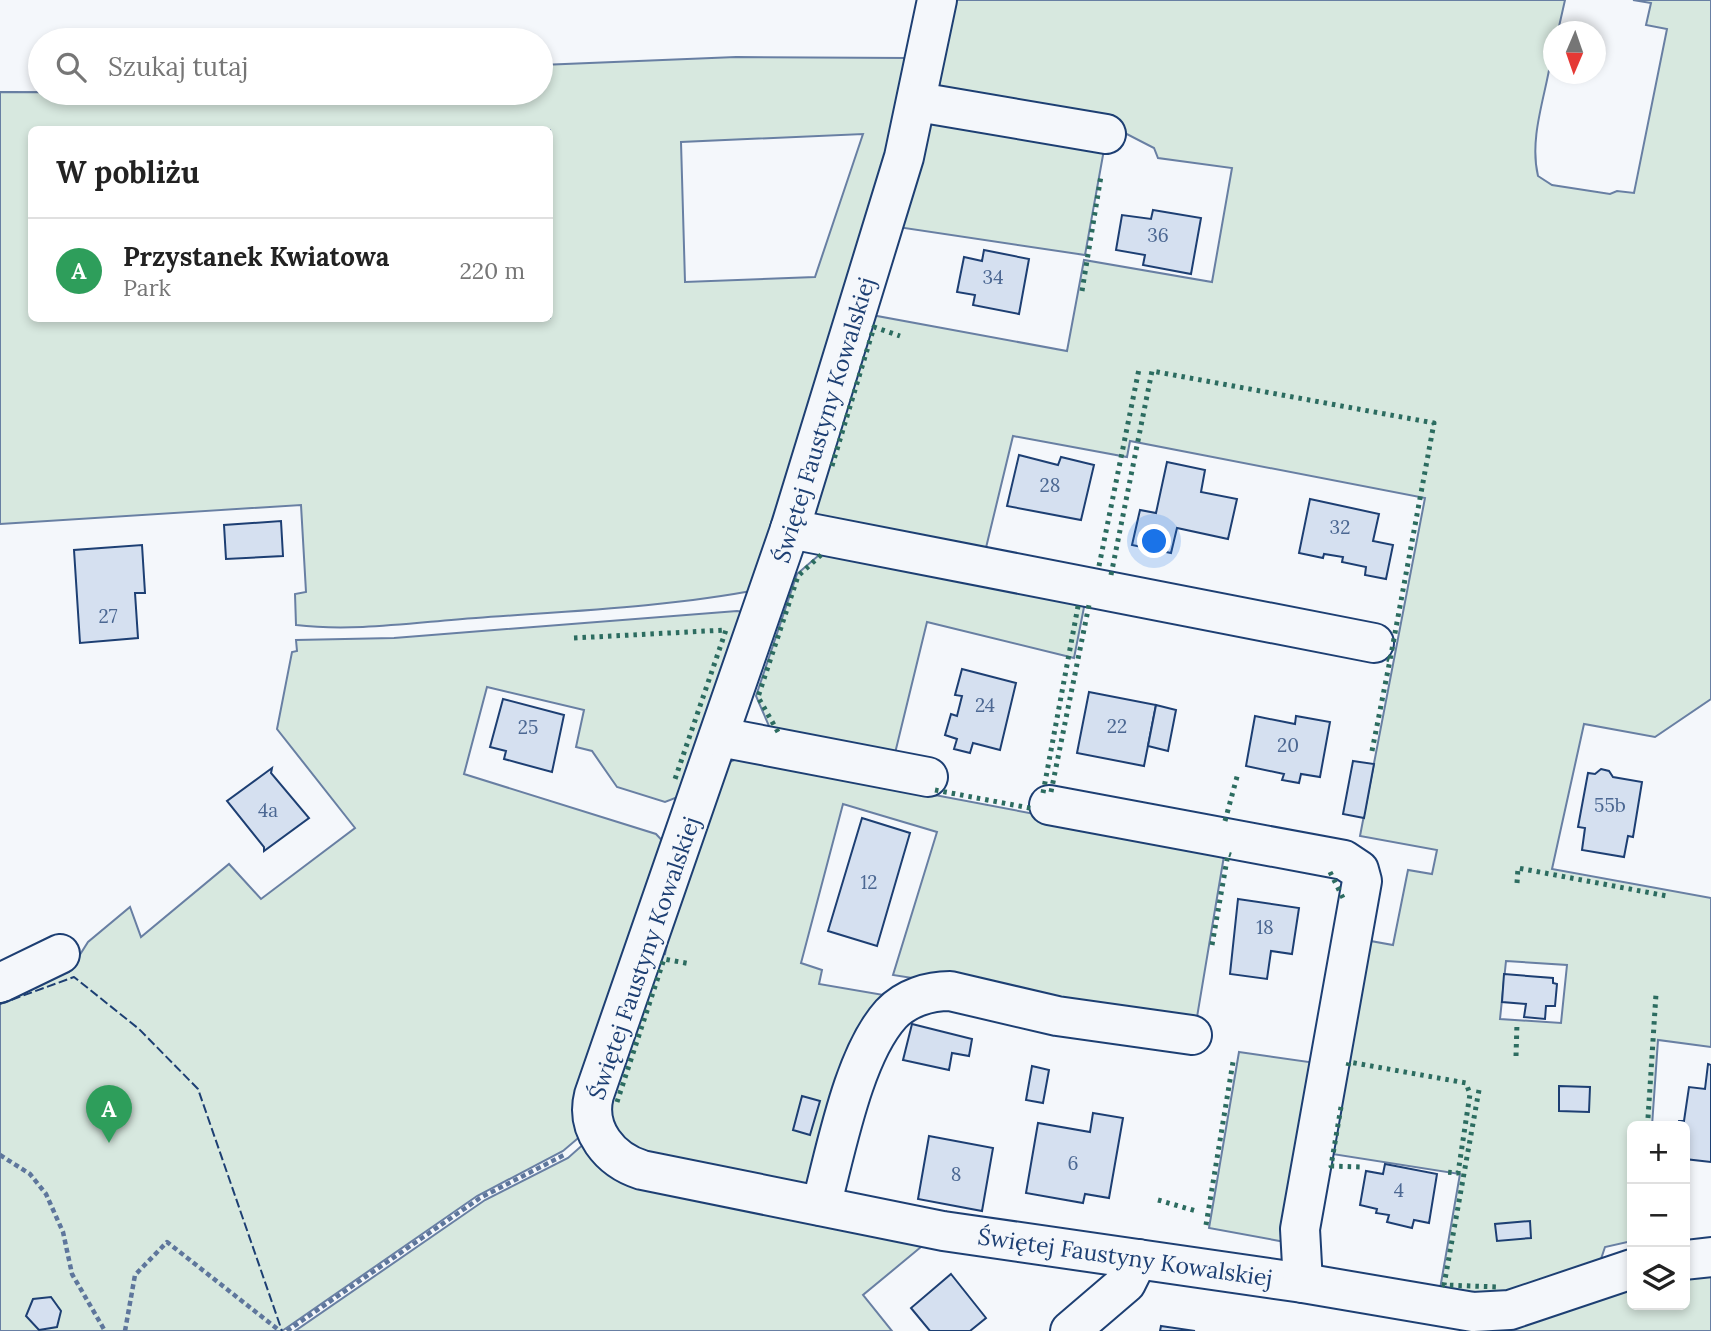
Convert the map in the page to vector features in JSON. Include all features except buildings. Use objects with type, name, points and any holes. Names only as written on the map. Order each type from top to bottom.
[{"type":"street","name":"Świętej Faustyny Kowalskiej","points":[[937,0],[918,102],[888,213],[790,529],[598,1083],[592,1106],[595,1129],[608,1149],[634,1167],[950,1232],[1303,1283],[1473,1312],[1504,1321],[1627,1271]]},
{"type":"street","points":[[918,102],[1106,134]]},
{"type":"street","points":[[790,529],[1374,643]]},
{"type":"street","points":[[720,737],[928,777]]},
{"type":"street","points":[[1049,805],[1344,860],[1359,870],[1362,881],[1300,1228],[1303,1283]]},
{"type":"street","points":[[0,983],[60,954]]},
{"type":"street","points":[[821,1206],[869,1049],[892,1014],[914,999],[932,992],[950,991],[1057,1016],[1192,1035]]},
{"type":"street","points":[[1690,1259],[1711,1257]]},
{"type":"street","points":[[1070,1331],[1126,1283],[1138,1259]]},
{"type":"path","points":[[287,1331],[480,1198],[571,1151],[595,1129]]},
{"type":"path","points":[[0,1155],[30,1174],[46,1194],[61,1224],[72,1274],[105,1331]]},
{"type":"path","points":[[125,1331],[135,1275],[167,1242],[281,1331]]},
{"type":"shaded area","points":[[945,0],[1565,0],[1560,21],[1543,21],[1543,84],[1547,84],[1536,141],[1538,176],[1552,185],[1610,194],[1617,191],[1634,193],[1667,29],[1646,25],[1651,3],[1633,0],[1711,0],[1711,699],[1655,737],[1584,724],[1552,869],[1711,898],[1711,1047],[1658,1040],[1652,1121],[1627,1121],[1627,1242],[1605,1247],[1600,1262],[1535,1291],[1457,1294],[1440,1289],[1460,1174],[1326,1153],[1365,940],[1393,945],[1408,870],[1432,874],[1437,850],[1360,836],[1425,498],[1130,441],[1127,457],[1013,436],[984,556],[823,523],[805,505],[866,314],[1067,351],[1084,260],[1212,282],[1232,168],[1158,158],[1154,148],[1121,131],[933,98]],"holes":[[[1506,961],[1567,965],[1561,1023],[1500,1019]]]},
{"type":"shaded area","points":[[736,57],[908,58],[916,63],[762,589],[656,604],[363,627],[296,625],[295,594],[306,592],[301,505],[0,524],[0,92],[28,92],[28,105],[553,105],[553,65]],"holes":[[[863,134],[815,277],[685,282],[681,142]]]},
{"type":"shaded area","points":[[925,113],[1105,144],[1085,255],[891,226]]},
{"type":"shaded area","points":[[826,549],[1086,597],[1074,658],[927,622],[887,786],[1225,850],[1196,1023],[893,975],[937,832],[843,804],[801,963],[822,970],[819,984],[901,998],[817,1196],[627,1152],[603,1104],[653,952],[665,954],[674,911],[729,762],[740,758],[762,762],[769,726],[756,696],[797,574]]},
{"type":"shaded area","points":[[745,612],[681,800],[675,798],[665,802],[617,787],[592,751],[576,747],[584,710],[487,687],[464,774],[656,834],[669,848],[583,1134],[563,1151],[477,1196],[282,1331],[0,1331],[0,992],[69,972],[88,942],[130,907],[141,937],[229,864],[261,899],[355,828],[277,729],[292,652],[297,651],[296,640],[394,638]]},
{"type":"shaded area","points":[[1239,1052],[1316,1063],[1285,1242],[1209,1228]]},
{"type":"shaded area","points":[[587,1141],[927,1242],[863,1295],[892,1331],[295,1331],[485,1200],[568,1158]]},
{"type":"shaded area","points":[[1711,1268],[1711,1331],[1511,1331],[1518,1324],[1627,1282],[1627,1310],[1690,1310],[1690,1270]]},
{"type":"hedge","points":[[1082,291],[1101,176]]},
{"type":"hedge","points":[[832,466],[874,327],[900,336]]},
{"type":"hedge","points":[[1099,566],[1139,369]]},
{"type":"hedge","points":[[1111,575],[1152,371],[1434,423],[1390,660]]},
{"type":"hedge","points":[[778,732],[758,697],[798,576],[825,554]]},
{"type":"hedge","points":[[1043,793],[1079,601]]},
{"type":"hedge","points":[[1051,792],[1089,605],[1092,606]]},
{"type":"hedge","points":[[574,638],[726,630],[674,782]]},
{"type":"hedge","points":[[1372,751],[1390,660],[1387,659]]},
{"type":"hedge","points":[[1225,821],[1238,773]]},
{"type":"hedge","points":[[935,790],[1035,809]]},
{"type":"hedge","points":[[1212,945],[1228,854],[1231,855]]},
{"type":"hedge","points":[[1517,883],[1518,868],[1667,896]]},
{"type":"hedge","points":[[1330,872],[1343,898]]},
{"type":"hedge","points":[[617,1102],[664,959],[691,964]]},
{"type":"hedge","points":[[1648,1118],[1656,994]]},
{"type":"hedge","points":[[1516,1056],[1517,1023]]},
{"type":"hedge","points":[[1206,1225],[1233,1062]]},
{"type":"hedge","points":[[1348,1066],[1349,1062],[1466,1083],[1470,1094],[1458,1173],[1446,1172]]},
{"type":"hedge","points":[[1479,1090],[1444,1285],[1499,1287]]},
{"type":"hedge","points":[[1341,1107],[1331,1166],[1360,1167]]},
{"type":"hedge","points":[[1158,1200],[1196,1211]]},
{"type":"fence","points":[[0,1004],[74,977],[139,1029],[198,1089],[282,1331]]},
{"type":"place","name":"Przystanek Kwiatowa","points":[[109,1143]]}]
